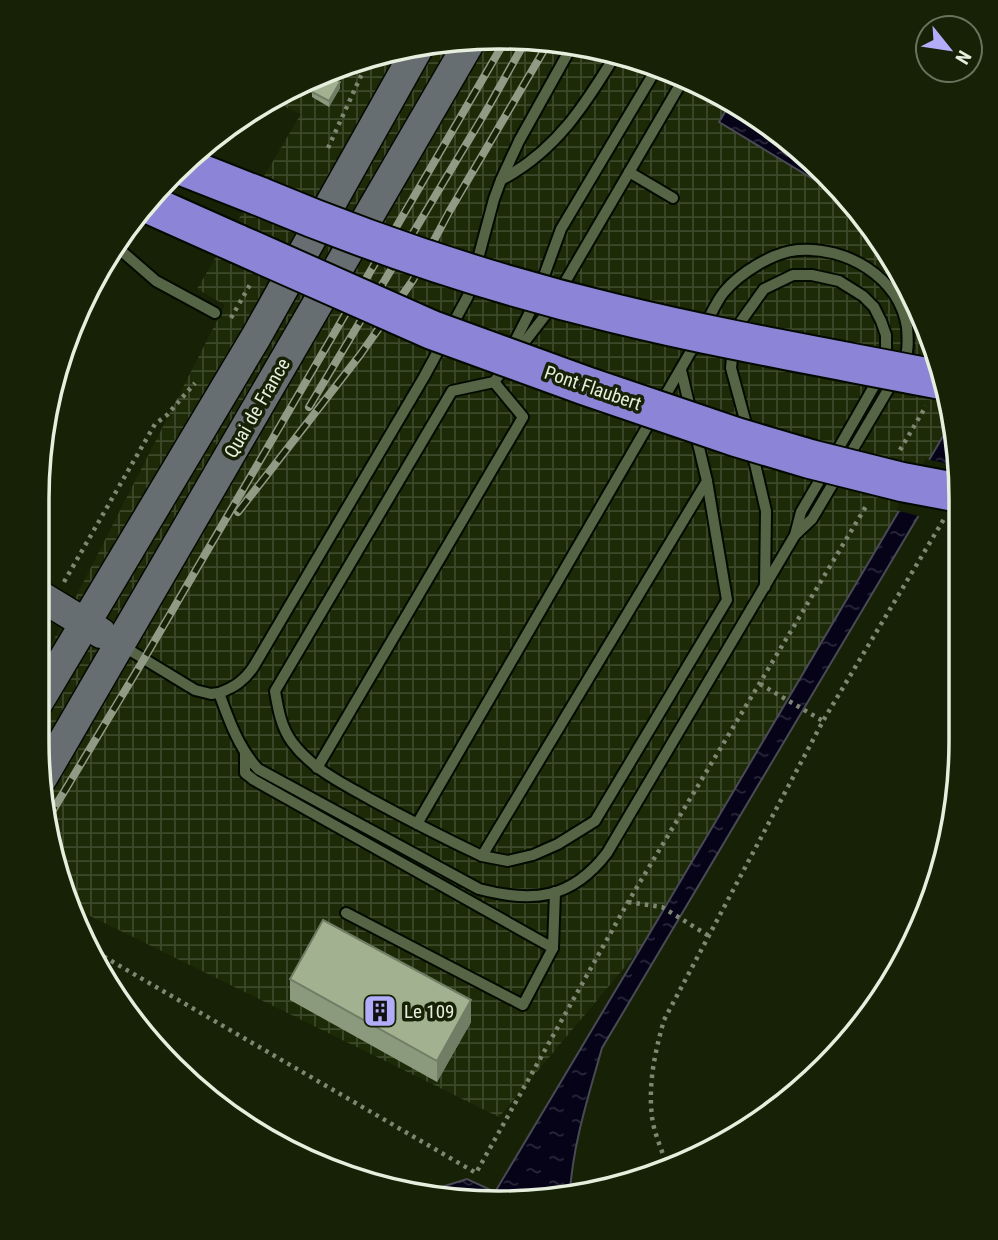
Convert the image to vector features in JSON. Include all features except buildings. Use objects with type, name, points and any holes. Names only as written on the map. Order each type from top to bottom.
[{"type":"highway","points":[[203,160],[252,193]]},
{"type":"highway","points":[[192,170],[365,239],[525,290],[935,389]]},
{"type":"highway","name":"Pont Flaubert","points":[[156,208],[432,330],[736,437],[902,482],[949,502]]},
{"type":"main road","name":"Quai de France","points":[[50,765],[465,51]]},
{"type":"main road","name":"Quai de France","points":[[49,684],[256,338],[413,58]]},
{"type":"main road","points":[[50,588],[85,622],[120,644]]},
{"type":"lane","points":[[120,644],[195,690],[219,693],[238,684],[247,676],[424,377],[468,296],[501,180],[519,141],[567,55]]},
{"type":"lane","points":[[501,180],[532,161],[554,141],[576,116],[611,63]]},
{"type":"lane","points":[[494,382],[533,306],[561,229],[651,76]]},
{"type":"lane","points":[[679,87],[547,313],[494,382],[452,391],[275,691],[284,729],[292,742],[317,768],[416,824],[482,856],[508,861],[533,855],[558,844],[595,821],[727,600],[707,481],[681,370]]},
{"type":"lane","points":[[629,173],[673,198]]},
{"type":"lane","points":[[416,824],[724,293],[743,274],[766,260],[795,250],[813,250],[855,260],[875,272],[894,293],[901,307],[906,324],[907,347],[906,360],[812,519],[795,535]]},
{"type":"lane","points":[[123,252],[156,281],[215,313]]},
{"type":"lane","points":[[219,693],[235,735],[258,769],[479,889],[536,897],[555,892],[583,878],[607,853],[765,588],[795,535],[801,512],[881,374],[887,352],[886,335],[874,307],[863,296],[839,281],[811,275],[793,275],[764,289],[739,324],[733,347],[731,368],[766,511],[765,588]]},
{"type":"lane","points":[[317,768],[523,418],[494,382]]},
{"type":"lane","points":[[482,856],[707,481]]},
{"type":"lane","points":[[245,753],[245,773],[254,780],[553,948]]},
{"type":"lane","points":[[346,913],[523,1006],[553,948],[555,892]]},
{"type":"path","points":[[228,327],[230,320]]},
{"type":"path","points":[[50,588],[155,425],[199,378]]},
{"type":"path","points":[[894,459],[936,393]]},
{"type":"path","points":[[104,957],[476,1173],[628,902],[762,685],[873,494]]},
{"type":"path","points":[[665,1159],[652,1119],[651,1085],[654,1053],[664,1020],[823,721],[949,511]]},
{"type":"path","points":[[762,685],[823,721]]},
{"type":"path","points":[[628,902],[662,907],[709,936]]},
{"type":"shaded area","points":[[470,50],[528,50],[587,58],[644,73],[698,95],[726,110],[720,122],[818,182],[856,225],[903,300],[925,354],[940,411],[944,434],[640,949],[499,1117],[83,912],[64,857],[58,829],[50,770],[49,648],[225,305],[197,289],[301,114],[281,105],[327,83],[383,64]]},
{"type":"water","points":[[726,110],[773,142],[818,182],[719,122]]},
{"type":"water","points":[[944,434],[948,467],[602,1048],[578,1139],[571,1185],[496,1191]]},
{"type":"water","points":[[467,1179],[492,1191],[441,1187]]},
{"type":"pier","points":[[926,459],[947,464],[948,473],[922,517],[896,510]]},
{"type":"railway","points":[[54,808],[500,49]]},
{"type":"railway","points":[[309,407],[521,50]]},
{"type":"railway","points":[[238,512],[360,355],[413,280],[449,212],[543,52]]},
{"type":"place","name":"Le 109","points":[[380,1011]]}]
